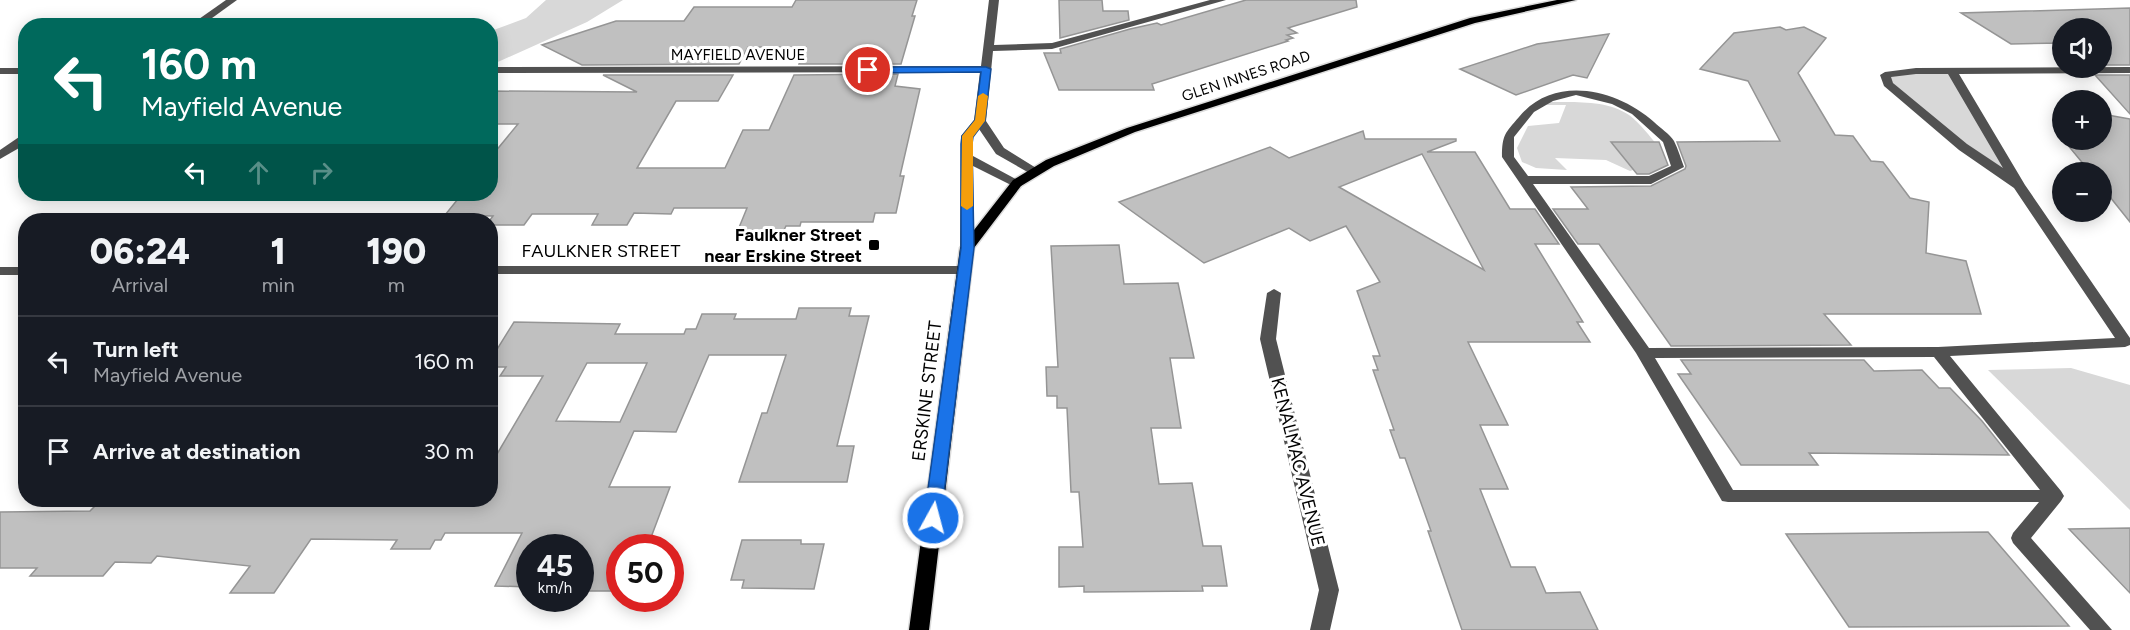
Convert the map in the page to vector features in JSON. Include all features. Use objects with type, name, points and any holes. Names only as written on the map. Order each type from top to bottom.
[{"type":"main road","name":"GLEN INNES ROAD","points":[[967,248],[1017,183],[1035,171],[1131,130],[1473,20],[1571,0]]},
{"type":"main road","name":"ERSKINE STREET","points":[[919,630],[967,248]]},
{"type":"street","points":[[206,18],[232,0]]},
{"type":"street","name":"ERSKINE STREET","points":[[967,248],[966,157],[968,136],[980,121],[994,0]]},
{"type":"street","points":[[988,48],[1052,46],[1221,0]]},
{"type":"street","name":"MAYFIELD AVENUE","points":[[498,70],[986,69]]},
{"type":"street","points":[[2019,185],[1989,167],[1899,95],[1888,84],[1885,75],[1916,71],[2130,70]]},
{"type":"street","points":[[0,71],[18,71]]},
{"type":"street","points":[[1644,353],[1938,352],[2125,342],[2019,185],[1952,72]]},
{"type":"street","points":[[1525,180],[1651,180],[1678,167],[1668,141],[1636,112],[1616,101],[1576,92],[1549,98],[1530,110],[1508,137],[1508,157],[1644,353],[1728,496],[2055,496]]},
{"type":"street","points":[[980,121],[1000,151],[1035,171]]},
{"type":"street","points":[[0,155],[18,143]]},
{"type":"street","points":[[966,157],[1017,183]]},
{"type":"street","name":"FAULKNER STREET","points":[[498,270],[963,270]]},
{"type":"street","points":[[0,271],[18,271]]},
{"type":"street","name":"KENALMAC AVENUE","points":[[1274,293],[1268,339],[1329,590],[1320,630]]},
{"type":"street","points":[[1938,352],[2055,496]]},
{"type":"street","points":[[2055,496],[2020,538],[2102,630]]},
{"type":"shaded area","points":[[546,0],[623,0],[587,22],[498,62],[498,28],[526,18]]},
{"type":"shaded area","points":[[1952,72],[2019,185],[1928,118],[1885,75]]},
{"type":"shaded area","points":[[1549,102],[1601,104],[1621,110],[1637,122],[1659,147],[1659,162],[1630,171],[1606,160],[1555,158],[1567,170],[1536,168],[1522,162],[1517,148],[1528,126],[1559,123],[1566,105],[1546,105]]},
{"type":"shaded area","points":[[2071,368],[2130,385],[2130,510],[1988,370]]},
{"type":"building","points":[[796,0],[917,0],[912,16],[915,16],[901,64],[799,64],[806,47],[748,47],[739,64],[582,65],[542,45],[616,21],[684,21],[694,7],[792,7]]},
{"type":"building","points":[[1059,0],[1102,0],[1103,11],[1128,11],[1129,20],[1060,38]]},
{"type":"building","points":[[1246,0],[1356,0],[1357,7],[1288,28],[1297,33],[1287,35],[1293,38],[1286,40],[1288,41],[1152,84],[1154,90],[1059,90],[1044,53],[1061,53],[1060,49],[1130,29],[1157,23],[1161,25]]},
{"type":"building","points":[[2130,8],[2130,65],[2112,65],[2112,18],[2052,18],[2052,43],[2011,44],[1961,13]]},
{"type":"building","points":[[1780,27],[1786,30],[1804,27],[1826,38],[1798,73],[1835,135],[1853,136],[1871,161],[1883,162],[1910,198],[1929,202],[1926,253],[1966,261],[1981,314],[1824,314],[1851,345],[1671,346],[1599,244],[1578,244],[1553,209],[1588,209],[1571,187],[1651,186],[1685,169],[1686,166],[1677,142],[1780,141],[1748,81],[1700,69],[1734,33]]},
{"type":"building","points":[[1609,34],[1587,78],[1573,75],[1516,95],[1460,69],[1537,44]]},
{"type":"building","points":[[898,74],[895,86],[920,89],[900,176],[904,176],[896,213],[875,213],[873,222],[801,222],[800,226],[786,226],[784,230],[738,230],[747,208],[674,208],[671,214],[634,213],[627,225],[592,225],[598,214],[532,214],[524,225],[498,225],[498,213],[447,213],[456,201],[498,201],[498,148],[518,124],[498,124],[498,91],[637,92],[603,75],[733,75],[718,101],[676,101],[637,168],[725,168],[743,130],[769,130],[794,75]]},
{"type":"building","points":[[2130,75],[2130,114],[2112,94],[2112,90],[2108,90],[2098,78]]},
{"type":"building","points":[[2112,116],[2130,119],[2130,222],[2112,200],[2112,162],[2082,162],[2072,150],[2112,150]]},
{"type":"building","points":[[1363,131],[1365,139],[1456,139],[1456,141],[1427,152],[1475,152],[1510,209],[1535,209],[1559,244],[1535,244],[1583,322],[1577,322],[1590,342],[1468,342],[1508,425],[1480,425],[1508,489],[1480,489],[1511,567],[1535,567],[1546,593],[1580,592],[1598,630],[1462,630],[1405,458],[1400,458],[1390,430],[1394,430],[1373,370],[1378,370],[1373,356],[1380,356],[1357,291],[1380,282],[1346,226],[1310,241],[1289,228],[1204,263],[1119,202],[1270,147],[1289,158]],"holes":[[[1422,154],[1484,270],[1339,187]]]},
{"type":"building","points":[[1611,142],[1659,142],[1668,165],[1649,174],[1637,174]]},
{"type":"building","points":[[1119,245],[1124,284],[1178,283],[1194,358],[1170,358],[1181,428],[1151,428],[1159,484],[1192,483],[1203,546],[1221,546],[1227,586],[1202,586],[1203,591],[1084,592],[1084,586],[1059,587],[1059,547],[1083,547],[1079,492],[1071,492],[1067,408],[1057,408],[1057,396],[1047,396],[1046,367],[1058,367],[1051,246]]},
{"type":"building","points":[[799,308],[851,308],[849,316],[869,316],[837,446],[854,446],[847,482],[739,482],[762,413],[767,413],[786,355],[709,355],[676,432],[634,431],[609,487],[670,487],[652,534],[606,534],[606,591],[594,591],[594,534],[445,533],[441,540],[435,540],[430,549],[391,549],[397,540],[311,539],[274,593],[230,593],[250,566],[157,556],[151,563],[115,562],[103,576],[30,576],[37,568],[0,568],[0,512],[90,511],[94,507],[498,507],[498,452],[543,376],[500,376],[506,367],[498,367],[498,348],[514,322],[620,324],[615,334],[684,334],[686,329],[696,329],[702,314],[736,314],[734,319],[796,319]],"holes":[[[587,363],[647,363],[620,422],[556,421]]]},
{"type":"building","points":[[1681,360],[1864,360],[1874,371],[1922,370],[1939,388],[1950,388],[1982,421],[2009,455],[1809,453],[1818,465],[1741,465],[1678,374],[1691,374]]},
{"type":"building","points":[[2130,528],[2130,593],[2069,529]]},
{"type":"building","points":[[1988,532],[2069,626],[1849,627],[1786,534]]},
{"type":"building","points":[[742,540],[801,540],[801,544],[824,544],[814,589],[742,588],[744,580],[731,580]]},
{"type":"building","points":[[516,545],[516,587],[495,586]]},
{"type":"slow traffic","points":[[967,206],[968,136],[980,121],[983,96]]},
{"type":"place","name":"Faulkner Street near Erskine Street","points":[[874,245]]},
{"type":"route","points":[[868,70],[986,69],[980,121],[968,136],[967,144],[967,248],[933,518]]}]
